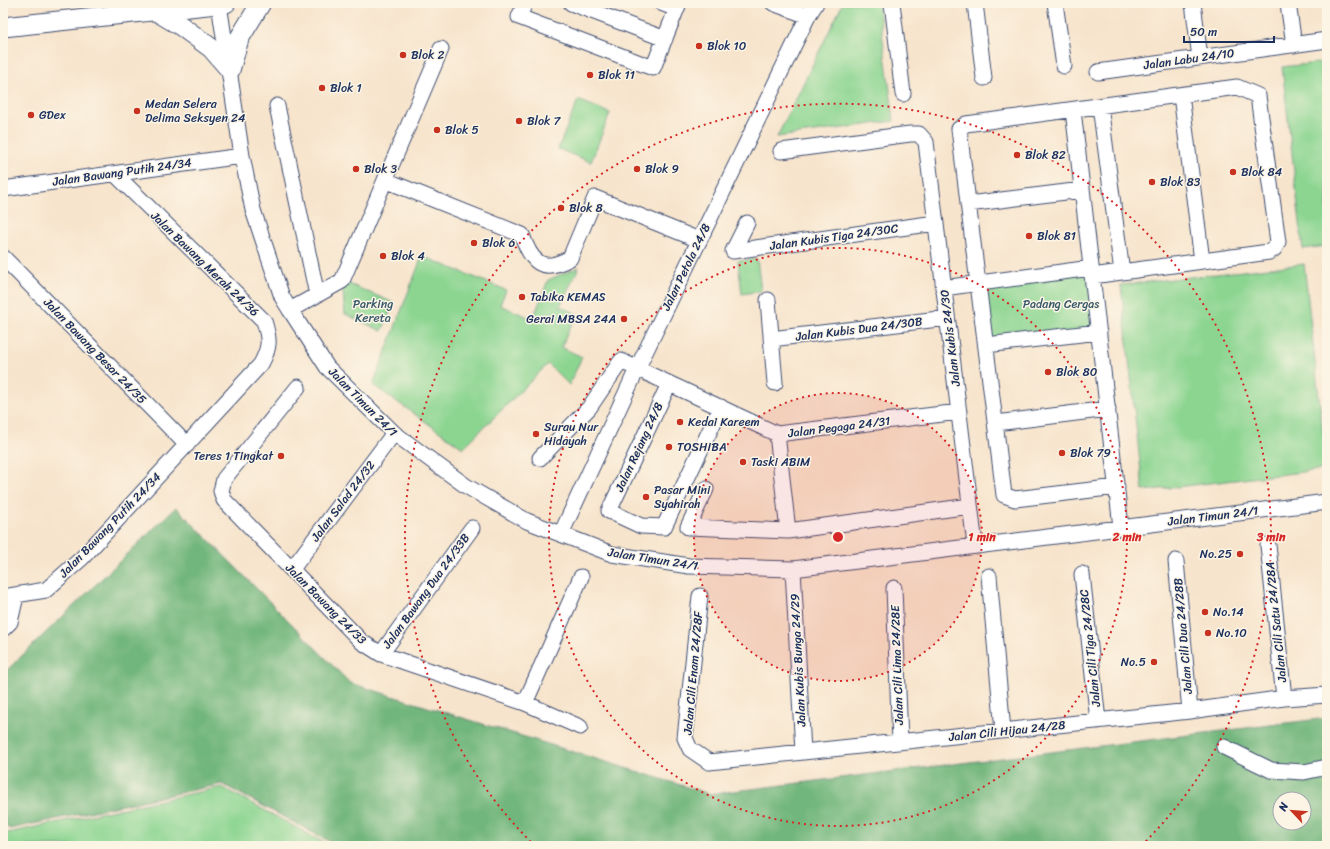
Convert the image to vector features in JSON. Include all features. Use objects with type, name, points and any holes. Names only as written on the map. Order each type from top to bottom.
[{"type":"main road","points":[[3,26],[156,12],[221,3]]},
{"type":"main road","points":[[230,70],[239,39],[261,3]]},
{"type":"main road","points":[[156,12],[181,26],[211,48],[230,70]]},
{"type":"street","name":"Jalan Timun 24/1","points":[[221,3],[242,156],[254,210],[282,296],[290,310],[328,366],[394,433],[466,486],[527,521],[612,554],[689,566],[793,569],[1327,502]]},
{"type":"street","points":[[525,3],[520,17],[653,68],[678,6],[661,3]]},
{"type":"street","points":[[571,3],[665,39]]},
{"type":"street","points":[[773,3],[808,16]]},
{"type":"street","name":"Jalan Petola 24/8","points":[[561,534],[637,369],[808,16],[816,3]]},
{"type":"street","points":[[892,3],[904,94]]},
{"type":"street","points":[[975,3],[984,78]]},
{"type":"street","points":[[1055,3],[1064,66]]},
{"type":"street","points":[[1193,3],[1200,58]]},
{"type":"street","points":[[1288,3],[1294,45]]},
{"type":"street","name":"Jalan Labu 24/10","points":[[1098,72],[1327,40]]},
{"type":"street","points":[[290,310],[342,281],[441,49]]},
{"type":"street","points":[[943,288],[978,283],[1092,272],[1122,272],[1269,252],[1274,249],[1278,242],[1258,96],[1237,87],[966,124],[959,129],[968,204],[978,283],[996,423],[1004,495],[1015,499],[1117,487]]},
{"type":"street","points":[[1181,95],[1202,261]]},
{"type":"street","points":[[277,106],[317,295]]},
{"type":"street","points":[[1100,106],[1122,272]]},
{"type":"street","points":[[1073,110],[1121,527]]},
{"type":"street","name":"Jalan Kubis 24/30","points":[[781,151],[910,134],[919,134],[926,142],[975,545]]},
{"type":"street","name":"Jalan Bawang Putih 24/34","points":[[3,189],[242,156]]},
{"type":"street","name":"Jalan Bawang Merah 24/36","points":[[115,174],[264,322],[269,338],[268,351],[261,364]]},
{"type":"street","points":[[385,180],[522,235],[532,259],[540,264],[548,266],[561,263],[570,258],[574,252],[595,198],[699,240]]},
{"type":"street","points":[[968,204],[1082,190]]},
{"type":"street","name":"Jalan Kubis Tiga 24/30C","points":[[747,223],[733,251],[936,223]]},
{"type":"street","name":"Jalan Bawang Besar 24/35","points":[[3,257],[187,444]]},
{"type":"street","points":[[768,300],[775,383]]},
{"type":"street","name":"Jalan Kubis Dua 24/30B","points":[[771,339],[947,318]]},
{"type":"street","points":[[986,345],[1099,332]]},
{"type":"street","name":"Jalan Pegaga 24/31","points":[[540,458],[589,408],[621,361],[776,434],[958,412]]},
{"type":"street","name":"Jalan Bawang Putih 24/34","points":[[10,596],[46,590],[82,558],[261,364]]},
{"type":"street","name":"Jalan Rejang 24/8","points":[[669,384],[609,511],[641,526],[664,527],[721,407]]},
{"type":"street","name":"Jalan Bawang 24/33","points":[[298,386],[224,479],[221,491],[224,500],[362,642],[381,654],[525,703],[580,727]]},
{"type":"street","points":[[996,423],[1108,410]]},
{"type":"street","name":"Jalan Salad 24/32","points":[[292,569],[394,433]]},
{"type":"street","points":[[776,434],[788,531]]},
{"type":"street","points":[[706,489],[688,527],[788,531],[970,506]]},
{"type":"street","name":"Jalan Bawang Dua 24/33B","points":[[381,654],[472,528]]},
{"type":"street","name":"Jalan Cili Satu 24/28A","points":[[1268,545],[1284,698]]},
{"type":"street","name":"Jalan Cili Dua 24/28B","points":[[1176,561],[1190,711]]},
{"type":"street","name":"Jalan Kubis Bunga 24/29","points":[[793,569],[803,752]]},
{"type":"street","name":"Jalan Cili Tiga 24/28C","points":[[1082,574],[1098,721]]},
{"type":"street","points":[[989,576],[1003,731]]},
{"type":"street","points":[[525,703],[581,577]]},
{"type":"street","name":"Jalan Cili Lima 24/28E","points":[[894,588],[900,742]]},
{"type":"street","points":[[3,629],[10,622],[10,596]]},
{"type":"street","name":"Jalan Cili Enam 24/28F","points":[[690,749],[685,738],[700,596]]},
{"type":"street","name":"Jalan Cili Hijau 24/28","points":[[690,749],[709,762],[1190,711],[1284,698],[1327,695]]},
{"type":"street","points":[[1224,747],[1270,770],[1304,772],[1327,767]]},
{"type":"green space","points":[[843,3],[878,3],[894,121],[777,137]]},
{"type":"green space","points":[[1327,62],[1327,246],[1303,249],[1282,67]]},
{"type":"green space","points":[[578,100],[610,113],[591,162],[558,149]]},
{"type":"green space","points":[[422,256],[506,290],[500,305],[533,319],[548,280],[579,267],[560,306],[577,314],[561,347],[582,357],[569,385],[548,364],[463,448],[373,385]]},
{"type":"green space","points":[[757,259],[761,291],[742,294],[738,261]]},
{"type":"green space","points":[[1304,264],[1327,469],[1143,491],[1121,285]]},
{"type":"green space","name":"Padang Cergas","points":[[1091,268],[1099,332],[986,345],[978,283]]},
{"type":"green space","name":"Parking Kereta","points":[[342,281],[394,303],[382,331],[345,314]]},
{"type":"green space","points":[[176,507],[350,683],[710,794],[1327,718],[1327,846],[338,846],[222,784],[9,829],[3,821],[3,674]]},
{"type":"green space","points":[[222,787],[330,846],[3,846],[3,834]]},
{"type":"place","name":"Blok 10","points":[[699,46]]},
{"type":"place","name":"Blok 2","points":[[403,55]]},
{"type":"place","name":"Blok 11","points":[[590,75]]},
{"type":"place","name":"Blok 1","points":[[322,88]]},
{"type":"place","name":"Medan Selera Delima Seksyen 24","points":[[137,111]]},
{"type":"place","name":"GDex","points":[[31,115]]},
{"type":"place","name":"Blok 7","points":[[519,121]]},
{"type":"place","name":"Blok 5","points":[[437,130]]},
{"type":"place","name":"Blok 82","points":[[1017,155]]},
{"type":"place","name":"Blok 3","points":[[356,169]]},
{"type":"place","name":"Blok 9","points":[[637,169]]},
{"type":"place","name":"Blok 84","points":[[1233,172]]},
{"type":"place","name":"Blok 83","points":[[1152,182]]},
{"type":"place","name":"Blok 8","points":[[561,208]]},
{"type":"place","name":"Blok 81","points":[[1029,236]]},
{"type":"place","name":"Blok 6","points":[[474,243]]},
{"type":"place","name":"Blok 4","points":[[383,256]]},
{"type":"place","name":"Tabika KEMAS","points":[[522,297]]},
{"type":"place","name":"Gerai MBSA 24A","points":[[624,319]]},
{"type":"place","name":"Blok 80","points":[[1048,372]]},
{"type":"place","name":"Kedai Kareem","points":[[680,422]]},
{"type":"place","name":"Surau Nur Hidayah","points":[[536,434]]},
{"type":"place","name":"TOSHIBA","points":[[669,447]]},
{"type":"place","name":"Blok 79","points":[[1062,453]]},
{"type":"place","name":"Teres 1 Tingkat","points":[[281,456]]},
{"type":"place","name":"Taski ABIM","points":[[743,462]]},
{"type":"place","name":"Pasar Mini Syahirah","points":[[646,497]]},
{"type":"place","name":"No.25","points":[[1240,554]]},
{"type":"place","name":"No.14","points":[[1205,612]]},
{"type":"place","name":"No.10","points":[[1208,633]]},
{"type":"place","name":"No.5","points":[[1154,662]]}]
